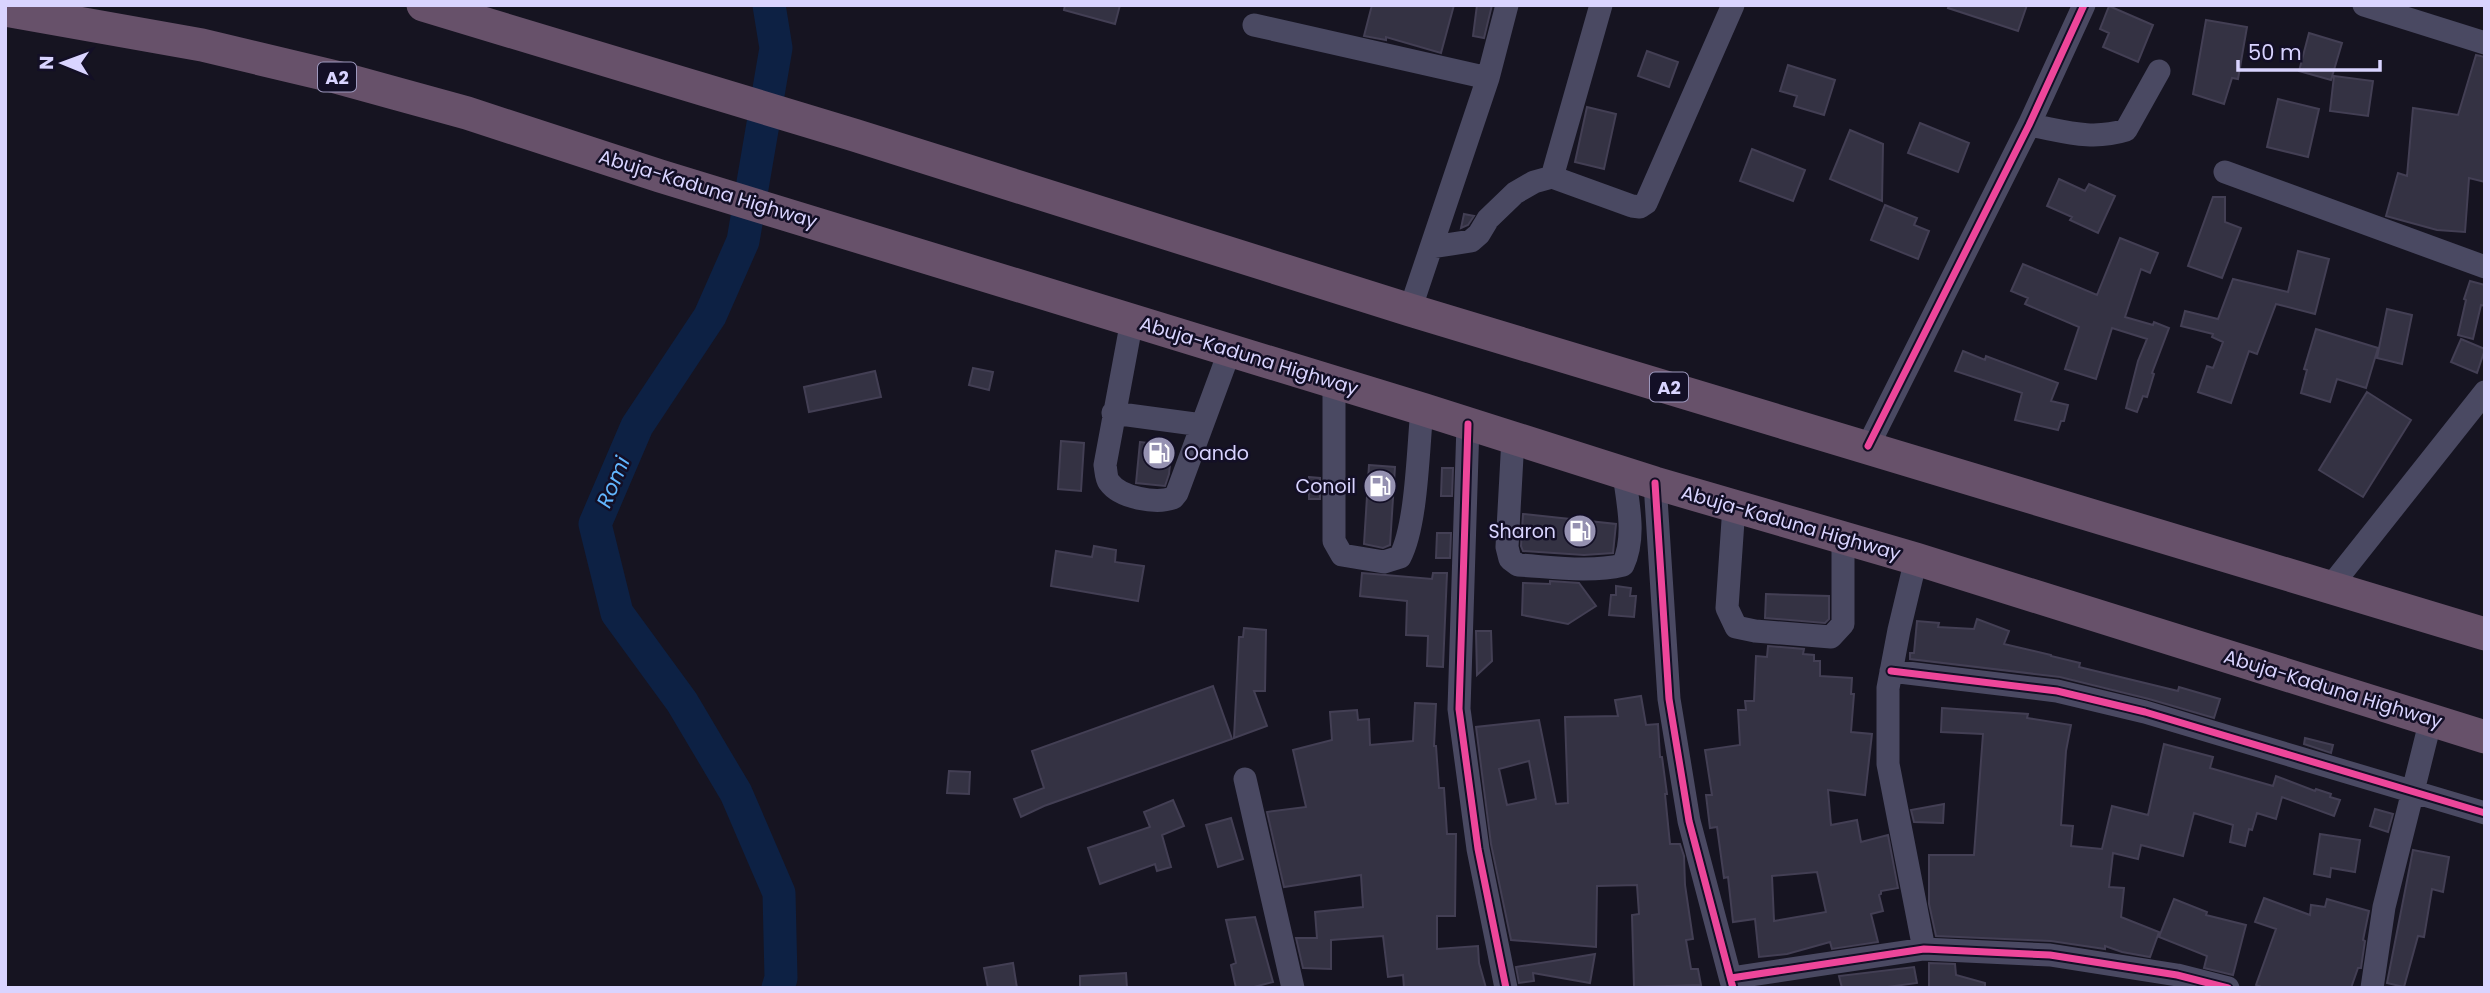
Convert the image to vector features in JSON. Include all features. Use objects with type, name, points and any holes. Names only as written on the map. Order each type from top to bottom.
[{"type":"highway","name":"A2","points":[[423,5],[854,135],[1410,310],[2485,634]]},
{"type":"highway","name":"Abuja-Kaduna Highway","points":[[5,10],[202,45],[336,77],[467,113],[660,176],[1422,409],[1640,479],[1916,559],[2485,737]]},
{"type":"street","points":[[1410,310],[1488,78],[1507,5]]},
{"type":"street","points":[[1552,177],[1601,5]]},
{"type":"street","points":[[1433,247],[1471,241],[1515,192],[1534,182],[1552,177],[1632,206],[1640,207],[1646,203],[1733,5]]},
{"type":"street","points":[[1868,446],[2029,125],[2084,5]]},
{"type":"street","points":[[2364,5],[2485,43]]},
{"type":"street","points":[[1254,25],[1488,78]]},
{"type":"street","points":[[2029,125],[2081,135],[2105,136],[2126,130],[2159,71]]},
{"type":"street","points":[[2225,172],[2485,267]]},
{"type":"street","points":[[1132,320],[1105,466],[1108,481],[1123,493],[1158,500],[1173,498],[1177,494],[1230,350]]},
{"type":"street","points":[[1334,382],[1334,541],[1342,555],[1384,562],[1400,557],[1405,548],[1422,409]]},
{"type":"street","points":[[2331,586],[2485,393]]},
{"type":"street","points":[[1113,413],[1202,425]]},
{"type":"street","points":[[1468,424],[1459,709],[1478,849],[1506,988]]},
{"type":"street","points":[[1513,438],[1507,547],[1510,559],[1518,565],[1611,568],[1623,565],[1629,553],[1630,526],[1640,479]]},
{"type":"street","points":[[1640,479],[1669,699],[1689,821],[1732,983],[1924,949],[2050,956],[2177,975],[2228,988]]},
{"type":"street","points":[[1734,506],[1727,608],[1736,627],[1831,637],[1843,624],[1843,538]]},
{"type":"street","points":[[1916,559],[1888,688],[1888,764],[1924,949]]},
{"type":"street","points":[[1891,671],[2057,691],[2145,712],[2485,813]]},
{"type":"street","points":[[2372,988],[2384,907],[2431,719]]},
{"type":"street","points":[[1245,779],[1293,988]]},
{"type":"building","points":[[1065,5],[1120,5],[1115,24],[1064,10]]},
{"type":"building","points":[[1372,5],[1454,5],[1441,53],[1386,37],[1386,40],[1364,36]]},
{"type":"building","points":[[1477,5],[1492,5],[1484,38],[1473,36]]},
{"type":"building","points":[[1949,5],[2027,5],[2018,31],[1948,8]]},
{"type":"building","points":[[2109,6],[2153,25],[2138,62],[2103,47],[2109,33],[2100,29]]},
{"type":"building","points":[[2206,20],[2247,27],[2238,79],[2232,78],[2224,104],[2193,94]]},
{"type":"building","points":[[2309,33],[2342,43],[2331,80],[2299,71]]},
{"type":"building","points":[[1647,51],[1678,62],[1669,87],[1638,76]]},
{"type":"building","points":[[2476,55],[2485,57],[2485,182],[2469,178],[2465,232],[2437,230],[2386,216],[2398,173],[2407,176],[2413,108],[2458,115]]},
{"type":"building","points":[[1788,65],[1835,80],[1824,115],[1794,106],[1797,96],[1780,91]]},
{"type":"building","points":[[2334,76],[2373,81],[2368,116],[2330,111]]},
{"type":"building","points":[[2278,99],[2319,109],[2308,157],[2267,147]]},
{"type":"building","points":[[1587,107],[1616,114],[1604,169],[1575,162]]},
{"type":"building","points":[[1920,123],[1969,143],[1958,172],[1908,153]]},
{"type":"building","points":[[1850,130],[1883,144],[1882,201],[1830,179]]},
{"type":"building","points":[[1752,149],[1805,170],[1793,201],[1740,181]]},
{"type":"building","points":[[2059,179],[2085,191],[2089,184],[2115,196],[2098,233],[2047,206]]},
{"type":"building","points":[[2213,197],[2225,197],[2225,222],[2241,228],[2222,278],[2188,266]]},
{"type":"building","points":[[1885,205],[1917,218],[1914,225],[1929,231],[1918,259],[1871,240]]},
{"type":"building","points":[[1464,214],[1474,216],[1468,225],[1461,228]]},
{"type":"building","points":[[2120,238],[2158,253],[2150,273],[2141,269],[2125,317],[2153,325],[2154,322],[2169,328],[2152,373],[2154,374],[2147,397],[2143,396],[2137,412],[2126,408],[2138,361],[2147,339],[2112,328],[2096,379],[2065,369],[2079,327],[2025,304],[2028,298],[2011,291],[2023,264],[2097,295]]},
{"type":"building","points":[[2298,251],[2329,259],[2315,314],[2276,304],[2257,354],[2249,351],[2231,403],[2198,392],[2207,366],[2213,368],[2223,342],[2212,337],[2213,334],[2181,326],[2185,311],[2218,319],[2233,279],[2288,292]]},
{"type":"building","points":[[2470,281],[2485,285],[2485,306],[2481,305],[2473,339],[2458,335]]},
{"type":"building","points":[[2387,309],[2412,315],[2402,364],[2377,358]]},
{"type":"building","points":[[2316,329],[2378,348],[2366,388],[2337,379],[2330,402],[2301,393],[2307,370],[2304,369]]},
{"type":"building","points":[[2461,339],[2485,349],[2477,373],[2451,362]]},
{"type":"building","points":[[1963,351],[1985,360],[1986,356],[2058,383],[2051,401],[2068,405],[2064,421],[2061,421],[2058,430],[2015,420],[2022,393],[1955,371]]},
{"type":"building","points":[[973,368],[993,372],[989,390],[969,385]]},
{"type":"building","points":[[875,371],[881,397],[809,412],[804,387]]},
{"type":"building","points":[[2367,392],[2411,420],[2363,497],[2319,470]]},
{"type":"building","points":[[1061,441],[1084,443],[1081,491],[1058,489]]},
{"type":"building","points":[[1140,442],[1172,446],[1165,486],[1136,483]]},
{"type":"building","points":[[1369,465],[1395,467],[1390,545],[1383,548],[1364,544]]},
{"type":"building","points":[[1442,468],[1453,468],[1452,496],[1441,496]]},
{"type":"building","points":[[1309,477],[1320,478],[1320,499],[1309,499]]},
{"type":"building","points":[[1523,514],[1616,524],[1613,553],[1584,555],[1523,551]]},
{"type":"building","points":[[1437,533],[1451,533],[1450,558],[1436,558]]},
{"type":"building","points":[[1094,546],[1116,550],[1115,562],[1144,566],[1138,601],[1051,586],[1056,551],[1092,557]]},
{"type":"building","points":[[1362,573],[1432,579],[1433,573],[1447,573],[1443,667],[1427,666],[1428,636],[1406,635],[1407,601],[1360,596]]},
{"type":"building","points":[[1550,581],[1579,583],[1596,606],[1568,624],[1522,615],[1523,583],[1550,584]]},
{"type":"building","points":[[1616,586],[1631,588],[1630,596],[1636,596],[1634,617],[1609,615],[1611,595],[1616,595]]},
{"type":"building","points":[[1766,594],[1829,596],[1829,619],[1825,623],[1765,618]]},
{"type":"building","points":[[1977,619],[2009,631],[2004,644],[2080,663],[2079,667],[2178,691],[2179,687],[2220,699],[2214,718],[2060,677],[1910,659],[1910,653],[1914,653],[1917,621],[1939,623],[1938,627],[1974,629]]},
{"type":"building","points":[[1244,628],[1266,630],[1265,691],[1254,691],[1267,726],[1234,738],[1239,637],[1243,637]]},
{"type":"building","points":[[1476,631],[1491,631],[1492,661],[1477,675]]},
{"type":"building","points":[[1768,646],[1804,649],[1803,654],[1814,655],[1814,661],[1820,661],[1820,676],[1852,678],[1851,694],[1854,694],[1851,732],[1872,734],[1865,795],[1828,790],[1831,825],[1857,820],[1861,842],[1888,835],[1898,888],[1881,891],[1879,895],[1883,911],[1871,914],[1878,942],[1832,949],[1830,942],[1787,954],[1759,957],[1755,919],[1733,922],[1728,877],[1724,878],[1717,827],[1710,828],[1706,795],[1712,795],[1705,750],[1740,745],[1738,710],[1746,710],[1745,701],[1754,701],[1756,656],[1767,657]],"holes":[[[1817,872],[1826,912],[1774,921],[1772,876]]]},
{"type":"building","points":[[1213,686],[1232,739],[1044,806],[1021,817],[1014,799],[1044,788],[1032,751]]},
{"type":"building","points":[[1641,696],[1646,725],[1658,724],[1670,844],[1680,844],[1684,856],[1685,885],[1693,939],[1686,940],[1691,969],[1698,969],[1701,985],[1634,987],[1632,915],[1639,914],[1637,885],[1597,886],[1596,947],[1511,940],[1491,844],[1476,727],[1539,720],[1556,804],[1568,803],[1565,717],[1618,716],[1615,700]],"holes":[[[1529,761],[1536,799],[1507,805],[1499,769]]]},
{"type":"building","points":[[1415,703],[1436,704],[1434,746],[1439,788],[1444,788],[1447,834],[1456,834],[1455,916],[1437,916],[1437,949],[1478,946],[1479,963],[1486,988],[1404,988],[1403,975],[1388,977],[1383,936],[1331,940],[1331,969],[1303,968],[1296,938],[1317,938],[1315,912],[1363,907],[1361,875],[1284,887],[1267,812],[1306,807],[1293,750],[1332,740],[1330,712],[1357,710],[1358,720],[1369,719],[1370,745],[1413,741]]},
{"type":"building","points":[[1942,708],[2028,714],[2027,718],[2071,725],[2066,751],[2061,825],[2073,826],[2071,846],[2102,849],[2112,806],[2148,815],[2164,744],[2213,757],[2210,768],[2273,786],[2276,776],[2315,791],[2316,789],[2331,794],[2330,797],[2340,800],[2334,816],[2282,797],[2276,819],[2257,813],[2245,846],[2230,842],[2233,825],[2194,813],[2183,856],[2141,845],[2138,859],[2113,853],[2109,887],[2124,888],[2121,917],[2159,932],[2150,957],[2105,946],[2105,949],[2051,941],[1936,936],[1929,904],[1929,855],[1974,855],[1983,734],[1941,732]]},
{"type":"building","points":[[2305,738],[2333,745],[2331,753],[2304,744]]},
{"type":"building","points":[[949,771],[970,772],[969,794],[947,793]]},
{"type":"building","points":[[1173,800],[1184,826],[1162,835],[1171,867],[1157,871],[1155,864],[1100,884],[1088,848],[1150,827],[1144,812]]},
{"type":"building","points":[[1944,804],[1943,823],[1914,822],[1911,810]]},
{"type":"building","points":[[2375,809],[2393,814],[2388,832],[2370,826]]},
{"type":"building","points":[[1231,818],[1243,859],[1218,867],[1206,825]]},
{"type":"building","points":[[2320,834],[2360,840],[2355,872],[2331,868],[2330,877],[2314,874]]},
{"type":"building","points":[[2413,850],[2449,857],[2443,892],[2432,889],[2424,937],[2418,936],[2404,987],[2387,983]]},
{"type":"building","points":[[2264,898],[2310,915],[2311,905],[2325,907],[2327,899],[2369,911],[2361,968],[2358,968],[2351,988],[2264,988],[2256,985],[2276,929],[2255,922]]},
{"type":"building","points":[[2174,899],[2207,912],[2206,915],[2246,925],[2233,975],[2204,968],[2207,956],[2159,937]]},
{"type":"building","points":[[1255,917],[1273,982],[1250,988],[1236,988],[1231,965],[1236,963],[1226,920]]},
{"type":"building","points":[[1595,954],[1590,983],[1533,973],[1534,981],[1519,983],[1516,967]]},
{"type":"building","points":[[1013,963],[1017,988],[988,988],[984,968]]},
{"type":"building","points":[[1929,963],[1955,964],[1956,975],[1985,983],[1985,988],[1929,988]]},
{"type":"building","points":[[1914,967],[1917,983],[1880,988],[1842,988],[1839,976]]},
{"type":"building","points":[[1126,973],[1127,988],[1080,988],[1080,976]]},
{"type":"waterway","name":"Romi","points":[[769,5],[776,48],[743,241],[710,316],[637,426],[595,524],[617,613],[682,702],[736,793],[779,893],[781,978],[778,988]]},
{"type":"cycle path","points":[[1868,446],[2029,125],[2084,5]]},
{"type":"cycle path","points":[[1468,424],[1459,709],[1478,849],[1506,988]]},
{"type":"cycle path","points":[[1655,483],[1669,699],[1689,821],[1733,988]]},
{"type":"cycle path","points":[[1891,671],[2057,691],[2145,712],[2485,813]]},
{"type":"cycle path","points":[[1731,978],[1924,949],[2050,955],[2177,975],[2228,988]]},
{"type":"place","name":"Oando","points":[[1159,453]]},
{"type":"place","name":"Conoil","points":[[1380,486]]},
{"type":"place","name":"Sharon","points":[[1580,531]]}]
